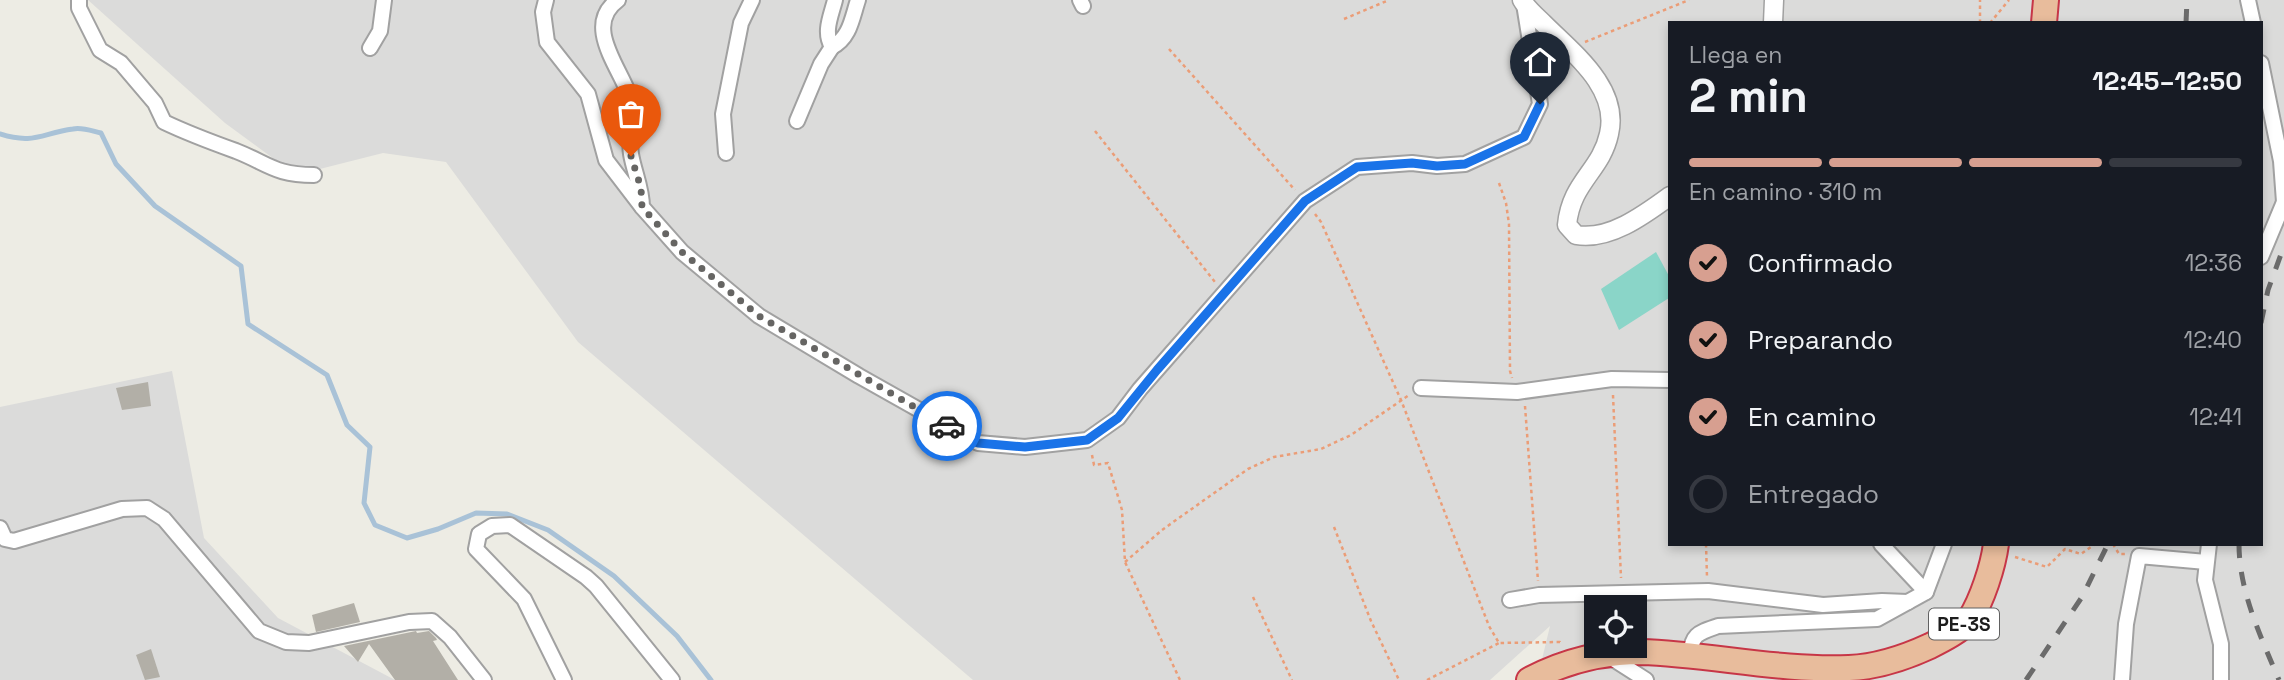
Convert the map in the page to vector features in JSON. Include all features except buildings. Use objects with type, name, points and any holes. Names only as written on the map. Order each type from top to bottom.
[{"type":"highway","points":[[2044,21],[2046,0]]},
{"type":"highway","name":"PE-3S","points":[[1647,652],[1793,666],[1849,668],[1886,663],[1941,641],[1969,621],[1987,579],[1995,550]]},
{"type":"highway","name":"PE-3S","points":[[1529,680],[1589,658]]},
{"type":"street","points":[[79,0],[79,8],[100,50],[121,63],[155,103],[164,122],[192,136],[239,152],[269,169],[291,175],[314,175]]},
{"type":"street","points":[[370,48],[380,31],[384,0]]},
{"type":"street","points":[[547,0],[543,12],[547,42],[588,94],[606,160],[642,207],[682,252],[759,316],[859,376],[978,443],[1025,447],[1087,440],[1118,418],[1305,201],[1357,167],[1412,163],[1437,166],[1465,164],[1524,137],[1540,104],[1523,2]]},
{"type":"street","points":[[618,0],[608,10],[604,36],[608,53],[632,102],[631,152],[641,188],[642,207]]},
{"type":"street","points":[[726,153],[723,114],[741,23],[752,0]]},
{"type":"street","points":[[832,47],[827,39],[827,32],[835,0]]},
{"type":"street","points":[[797,121],[821,64],[832,47],[846,37],[858,0]]},
{"type":"street","points":[[1773,21],[1774,0]]},
{"type":"street","points":[[2248,0],[2253,21]]},
{"type":"street","points":[[1523,2],[1595,77],[1606,97],[1610,132],[1602,154],[1575,192],[1567,225],[1576,235],[1588,237],[1622,226],[1668,197]]},
{"type":"street","points":[[2263,73],[2281,161],[2284,202],[2263,252]]},
{"type":"street","points":[[1421,388],[1517,392],[1612,379],[1668,380]]},
{"type":"street","points":[[0,527],[5,539],[14,541],[122,509],[147,508],[164,519],[259,631],[286,642],[309,643],[409,621],[432,621],[450,637],[484,680]]},
{"type":"street","points":[[564,680],[524,599],[476,549],[479,534],[492,526],[510,525],[586,577],[672,680]]},
{"type":"street","points":[[1883,546],[1926,592]]},
{"type":"street","points":[[1690,655],[1692,641],[1699,633],[1717,626],[1877,619],[1926,592],[1943,546]]},
{"type":"street","points":[[2209,546],[2205,580],[2221,644],[2221,680]]},
{"type":"street","points":[[2122,680],[2126,624],[2139,556],[2206,562]]},
{"type":"street","points":[[1510,600],[1539,595],[1621,591],[1708,591],[1823,605],[1908,602]]},
{"type":"street","points":[[1612,658],[1646,680]]},
{"type":"path","points":[[1344,19],[1389,0]]},
{"type":"path","points":[[1569,48],[1689,0]]},
{"type":"path","points":[[1980,0],[1980,21]]},
{"type":"path","points":[[1992,21],[2009,0]]},
{"type":"path","points":[[1169,49],[1321,222],[1401,400],[1489,626],[1499,643]]},
{"type":"path","points":[[1095,131],[1224,293]]},
{"type":"path","points":[[1612,379],[1621,591]]},
{"type":"path","points":[[1125,562],[1162,530],[1248,469],[1274,457],[1321,449],[1350,435],[1421,388]]},
{"type":"path","points":[[1087,440],[1094,465],[1108,463],[1122,510],[1125,562],[1180,680]]},
{"type":"path","points":[[1334,527],[1371,621],[1399,680]]},
{"type":"path","points":[[1706,546],[1708,591]]},
{"type":"path","points":[[1995,550],[2047,567],[2065,549],[2081,554],[2092,546]]},
{"type":"path","points":[[1253,597],[1292,680]]},
{"type":"path","points":[[1427,680],[1499,643],[1560,642],[1576,661]]},
{"type":"shaded area","points":[[88,0],[2284,0],[2284,680],[1537,680],[1550,626],[1490,680],[973,680],[578,342],[446,162],[383,153],[296,175],[225,123]]},
{"type":"shaded area","points":[[1656,252],[1668,274],[1668,299],[1619,330],[1601,289]]},
{"type":"shaded area","points":[[172,371],[204,538],[278,618],[395,680],[0,680],[0,407]]},
{"type":"waterway","points":[[0,134],[30,138],[76,129],[101,133],[116,164],[155,206],[241,266],[248,324],[327,375],[347,425],[370,447],[364,503],[375,525],[407,538],[476,513],[507,514],[548,530],[614,576],[677,636],[711,680]]},
{"type":"railway","points":[[2186,21],[2187,0]]},
{"type":"railway","points":[[2263,314],[2268,290],[2284,246]]},
{"type":"railway","points":[[2026,680],[2082,597],[2107,546]]},
{"type":"railway","points":[[2239,546],[2247,597],[2279,680]]},
{"type":"way so far","points":[[631,156],[641,188],[642,207],[682,252],[759,316],[947,426]]},
{"type":"route","points":[[947,426],[978,443],[1025,447],[1087,440],[1118,418],[1140,389],[1305,201],[1357,167],[1412,163],[1437,166],[1465,164],[1524,137],[1540,104]]}]
